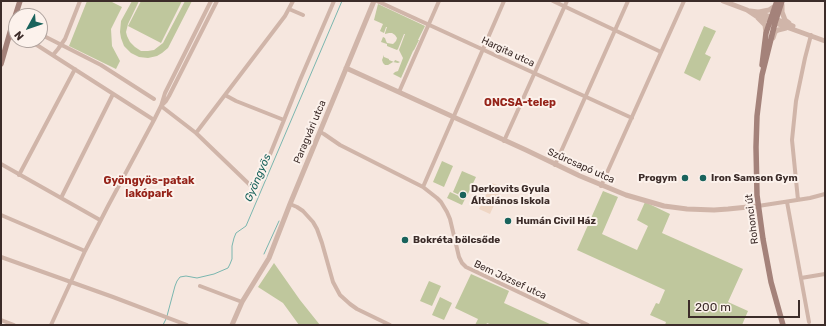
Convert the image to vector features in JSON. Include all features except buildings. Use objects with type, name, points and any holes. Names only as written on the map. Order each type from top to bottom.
[{"type":"main road","name":"Rohonci út","points":[[782,1],[766,33],[757,116],[756,147],[758,206],[762,239],[769,275],[783,325]]},
{"type":"main road","name":"Rohonci út","points":[[761,84],[776,3]]},
{"type":"main road","points":[[1,64],[7,41]]},
{"type":"street","points":[[53,55],[65,39],[80,1]]},
{"type":"street","points":[[51,325],[100,220],[154,120],[161,106],[165,93],[211,1]]},
{"type":"street","points":[[161,106],[169,96],[217,1]]},
{"type":"street","points":[[196,133],[285,16],[293,1]]},
{"type":"street","points":[[161,106],[196,133],[250,185],[255,187],[258,184],[334,1]]},
{"type":"street","name":"Paragvári utca","points":[[232,325],[242,302],[269,258],[374,1]]},
{"type":"street","name":"Hargita utca","points":[[377,1],[632,118]]},
{"type":"street","points":[[399,92],[439,1]]},
{"type":"street","points":[[423,186],[504,1]]},
{"type":"street","points":[[553,1],[661,52]]},
{"type":"street","points":[[504,141],[567,1]]},
{"type":"street","points":[[555,165],[628,1]]},
{"type":"street","points":[[601,186],[684,1]]},
{"type":"street","points":[[723,1],[825,41]]},
{"type":"street","points":[[782,1],[784,18],[791,27]]},
{"type":"street","points":[[757,14],[771,9],[776,3]]},
{"type":"street","points":[[289,9],[303,15]]},
{"type":"street","points":[[757,14],[765,25],[766,33]]},
{"type":"street","points":[[767,54],[775,32],[781,28],[791,27]]},
{"type":"street","points":[[798,200],[792,140],[796,101],[810,35]]},
{"type":"street","points":[[48,38],[101,65],[154,99]]},
{"type":"street","points":[[42,48],[154,120]]},
{"type":"street","name":"Szűrcsapó utca","points":[[346,68],[601,186],[656,204],[699,210],[714,210],[787,202],[825,194]]},
{"type":"street","points":[[19,174],[75,69]]},
{"type":"street","points":[[61,198],[113,94]]},
{"type":"street","points":[[225,95],[236,101],[284,120]]},
{"type":"street","name":"Bem József utca","points":[[320,132],[340,145],[423,186],[438,198],[444,206],[450,219],[459,257],[466,267],[588,325]]},
{"type":"street","points":[[1,164],[100,220]]},
{"type":"street","points":[[787,202],[809,322]]},
{"type":"street","points":[[290,204],[303,211],[317,229],[333,282],[340,295],[357,310],[390,325]]},
{"type":"street","points":[[1,215],[85,251]]},
{"type":"street","points":[[1,258],[187,325]]},
{"type":"street","points":[[801,278],[825,274]]},
{"type":"street","points":[[200,286],[242,302]]},
{"type":"street","points":[[1,320],[14,325]]},
{"type":"green space","points":[[87,1],[110,1],[122,7],[111,29],[112,46],[120,61],[116,69],[69,46]]},
{"type":"green space","points":[[132,1],[139,1],[128,24],[126,32],[127,36],[135,47],[141,51],[148,51],[154,50],[163,43],[185,1],[192,1],[168,48],[157,56],[148,58],[139,57],[131,53],[124,46],[120,32],[121,21]]},
{"type":"green space","points":[[141,1],[182,1],[161,43],[128,26]]},
{"type":"green space","points":[[378,4],[425,26],[401,78],[393,74],[398,71],[403,58],[399,50],[405,34],[397,50],[381,42],[383,37],[387,43],[393,44],[397,38],[392,33],[385,34],[387,27],[384,33],[380,31],[383,24],[374,20]]},
{"type":"green space","points":[[704,26],[716,31],[705,54],[711,57],[700,81],[684,73]]},
{"type":"green space","points":[[384,55],[384,57],[389,60],[400,62],[398,63],[393,62],[385,65],[382,60]]},
{"type":"green space","points":[[442,161],[453,166],[444,187],[433,182]]},
{"type":"green space","points":[[462,171],[476,177],[466,198],[453,192]]},
{"type":"green space","points":[[603,191],[618,197],[602,234],[637,250],[648,226],[637,220],[645,202],[670,214],[662,233],[743,269],[728,302],[748,311],[742,325],[665,325],[666,322],[650,315],[656,303],[659,304],[665,290],[577,250]]},
{"type":"green space","points":[[450,192],[465,199],[462,205],[447,198]]},
{"type":"green space","points":[[274,263],[320,325],[299,325],[283,303],[258,287]]},
{"type":"green space","points":[[471,274],[509,291],[504,303],[552,325],[492,325],[487,323],[486,325],[475,325],[478,319],[455,308]]},
{"type":"green space","points":[[429,281],[441,286],[432,306],[420,301]]},
{"type":"green space","points":[[440,297],[452,303],[444,320],[432,315]]},
{"type":"shaded area","points":[[492,183],[502,187],[490,214],[479,209]]},
{"type":"waterway","name":"Gyöngyös","points":[[167,316],[175,286],[180,277],[186,276],[197,278],[214,274],[228,268],[232,259],[232,246],[236,233],[246,226],[342,1]]},
{"type":"waterway","points":[[264,254],[279,221]]},
{"type":"waterway","name":"Gyöngyös","points":[[163,325],[166,319]]},
{"type":"place","name":"Progym","points":[[685,178]]},
{"type":"place","name":"Iron Samson Gym","points":[[703,178]]},
{"type":"place","name":"Derkovits Gyula Általános Iskola","points":[[463,195]]},
{"type":"place","name":"Humán Civil Ház","points":[[508,221]]},
{"type":"place","name":"Bokréta bölcsőde","points":[[405,240]]},
{"type":"district","name":"ONCSA-telep","points":[[520,103]]},
{"type":"district","name":"Gyöngyös-patak lakópark","points":[[149,187]]}]
